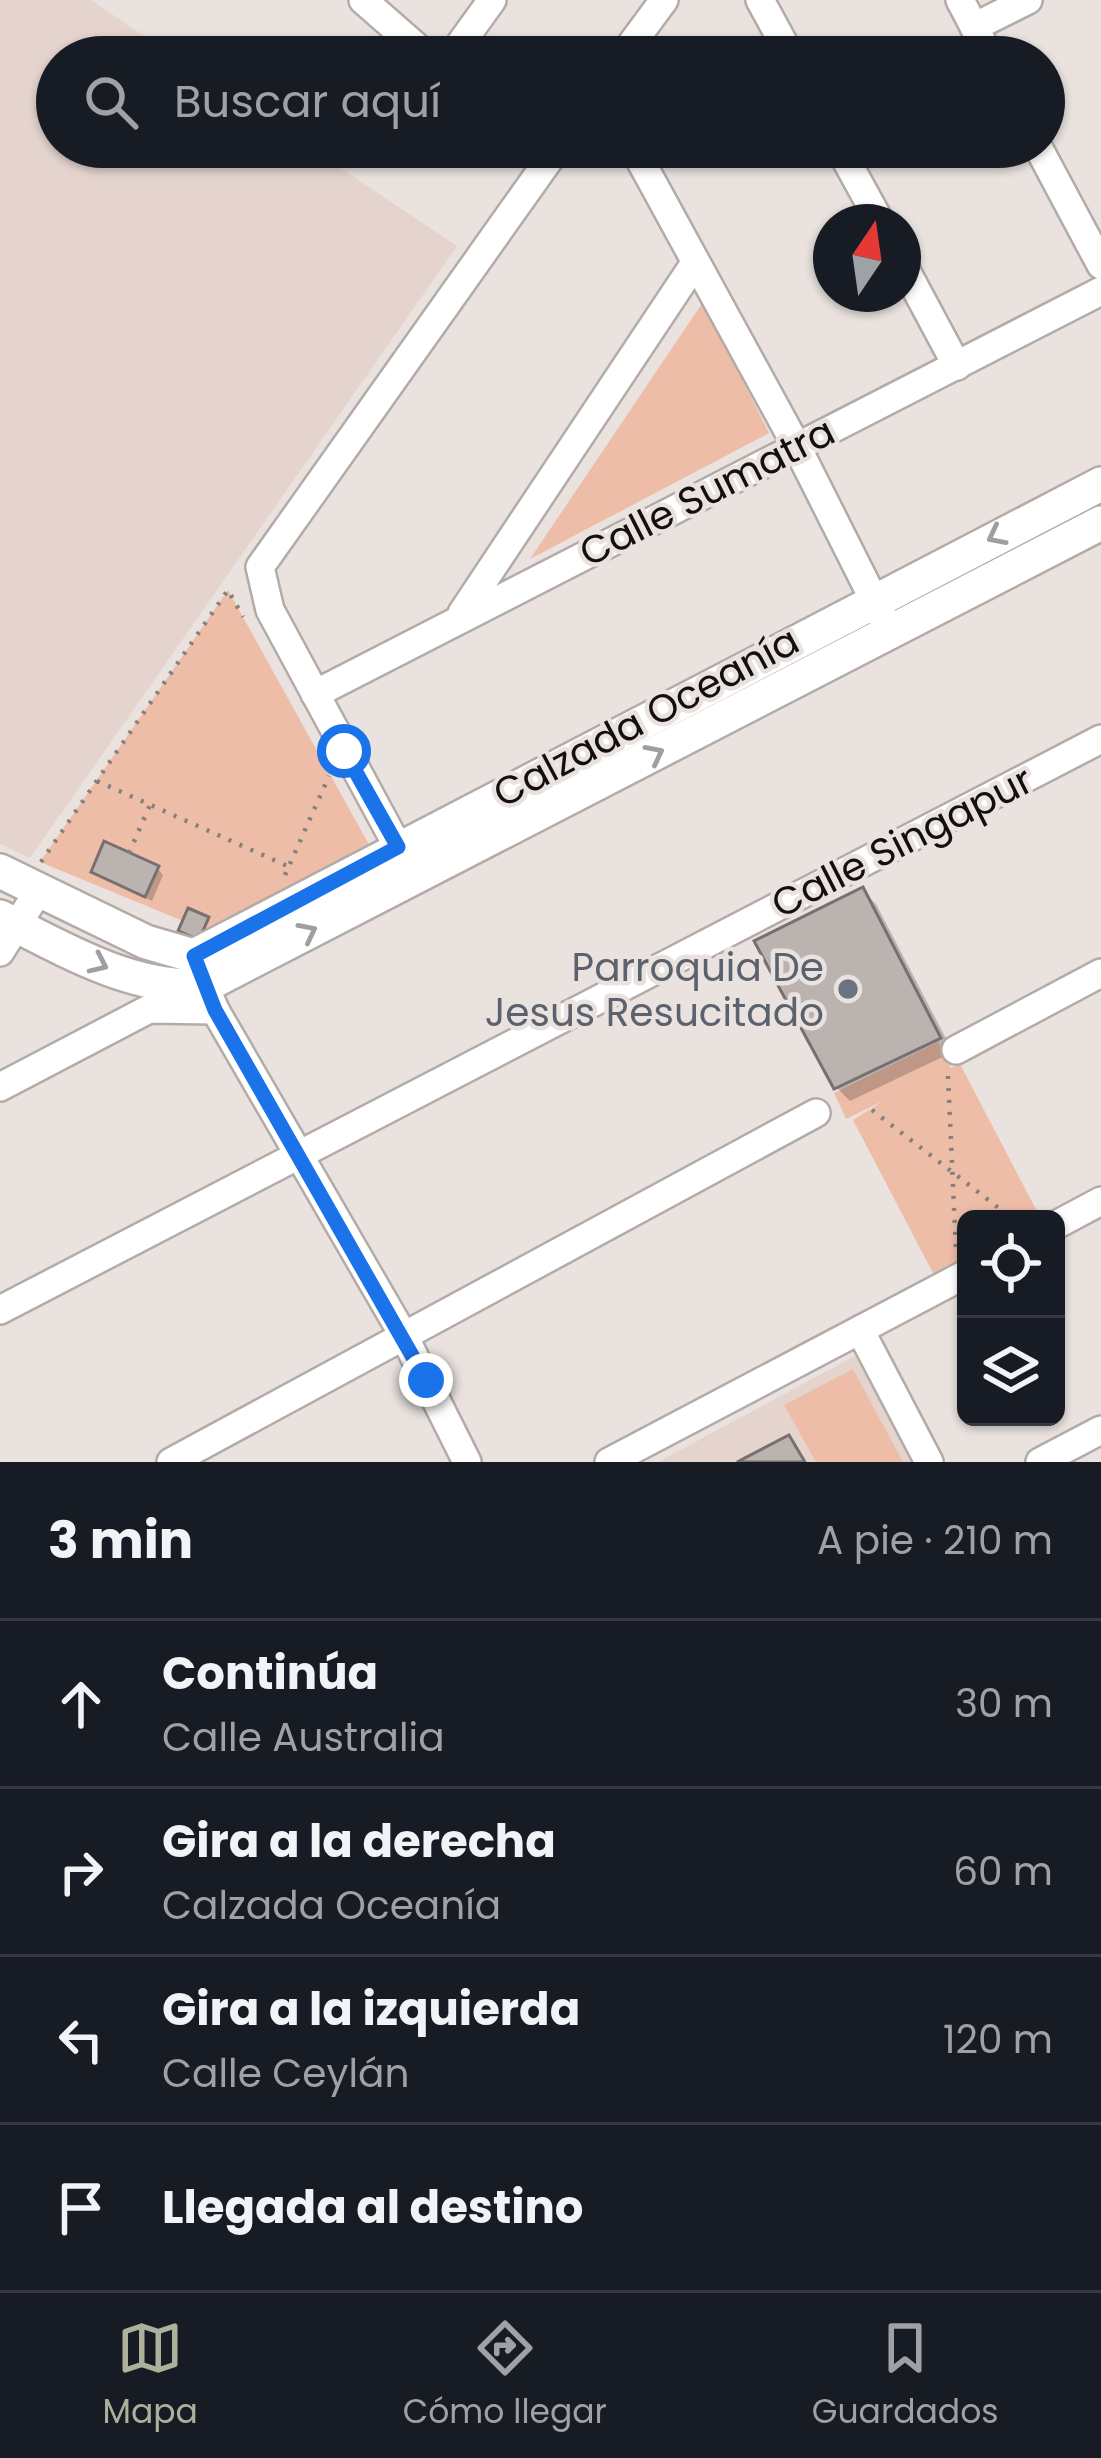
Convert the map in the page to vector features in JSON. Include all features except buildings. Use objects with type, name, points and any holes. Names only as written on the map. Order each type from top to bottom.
[{"type":"street","points":[[363,0],[404,36]]},
{"type":"street","points":[[466,36],[492,0]]},
{"type":"street","points":[[637,36],[664,0]]},
{"type":"street","points":[[760,0],[780,36]]},
{"type":"street","points":[[960,0],[978,36]]},
{"type":"street","points":[[974,28],[1028,0]]},
{"type":"street","points":[[398,847],[337,762],[315,694],[270,610],[260,567],[543,168]]},
{"type":"street","points":[[644,168],[797,447],[890,633]]},
{"type":"street","points":[[850,168],[870,204]]},
{"type":"street","points":[[1049,168],[1101,265]]},
{"type":"street","points":[[460,616],[695,263]]},
{"type":"street","name":"Calle Sumatra","points":[[315,694],[1101,292]]},
{"type":"street","points":[[921,299],[957,366]]},
{"type":"street","name":"Calzada Oceanía","points":[[204,984],[398,847],[872,598],[1101,484]]},
{"type":"street","name":"Calzada Oceanía","points":[[0,1087],[133,1015],[164,1008],[1101,524]]},
{"type":"street","name":"Calle Singapur","points":[[0,1310],[1101,739]]},
{"type":"street","points":[[0,871],[37,880],[146,942],[204,984],[405,1338],[467,1462]]},
{"type":"street","points":[[37,880],[6,932],[134,979],[173,987],[204,984]]},
{"type":"street","points":[[952,1060],[1101,973]]},
{"type":"street","points":[[171,1462],[816,1113]]},
{"type":"street","points":[[1065,1220],[1101,1201]]},
{"type":"street","points":[[609,1462],[860,1330],[957,1271]]},
{"type":"street","points":[[860,1330],[929,1462]]},
{"type":"street","points":[[1040,1462],[1101,1430]]},
{"type":"path","points":[[37,880],[228,590],[250,631]]},
{"type":"path","points":[[337,762],[340,793]]},
{"type":"path","points":[[280,886],[337,762]]},
{"type":"path","points":[[97,781],[304,873]]},
{"type":"path","points":[[130,853],[150,805]]},
{"type":"path","points":[[952,1060],[957,1220]]},
{"type":"path","points":[[872,1110],[1001,1210]]},
{"type":"shaded area","points":[[0,0],[91,0],[144,36],[36,36],[36,168],[340,168],[457,246],[30,858],[0,844]]},
{"type":"shaded area","points":[[703,302],[769,433],[530,559]]},
{"type":"shaded area","points":[[228,590],[372,850],[217,935],[40,862]]},
{"type":"shaded area","points":[[938,1042],[951,1068],[960,1064],[1036,1210],[957,1210],[957,1263],[934,1275],[853,1120],[883,1101],[846,1119],[834,1093]]},
{"type":"shaded area","points":[[855,1356],[912,1462],[658,1462]]},
{"type":"shaded area","points":[[853,1369],[903,1462],[816,1462],[784,1405]]},
{"type":"place","name":"Parroquia De Jesus Resucitado","points":[[848,989]]},
{"type":"route","points":[[344,751],[398,847],[194,956],[215,1010],[426,1380]]}]
